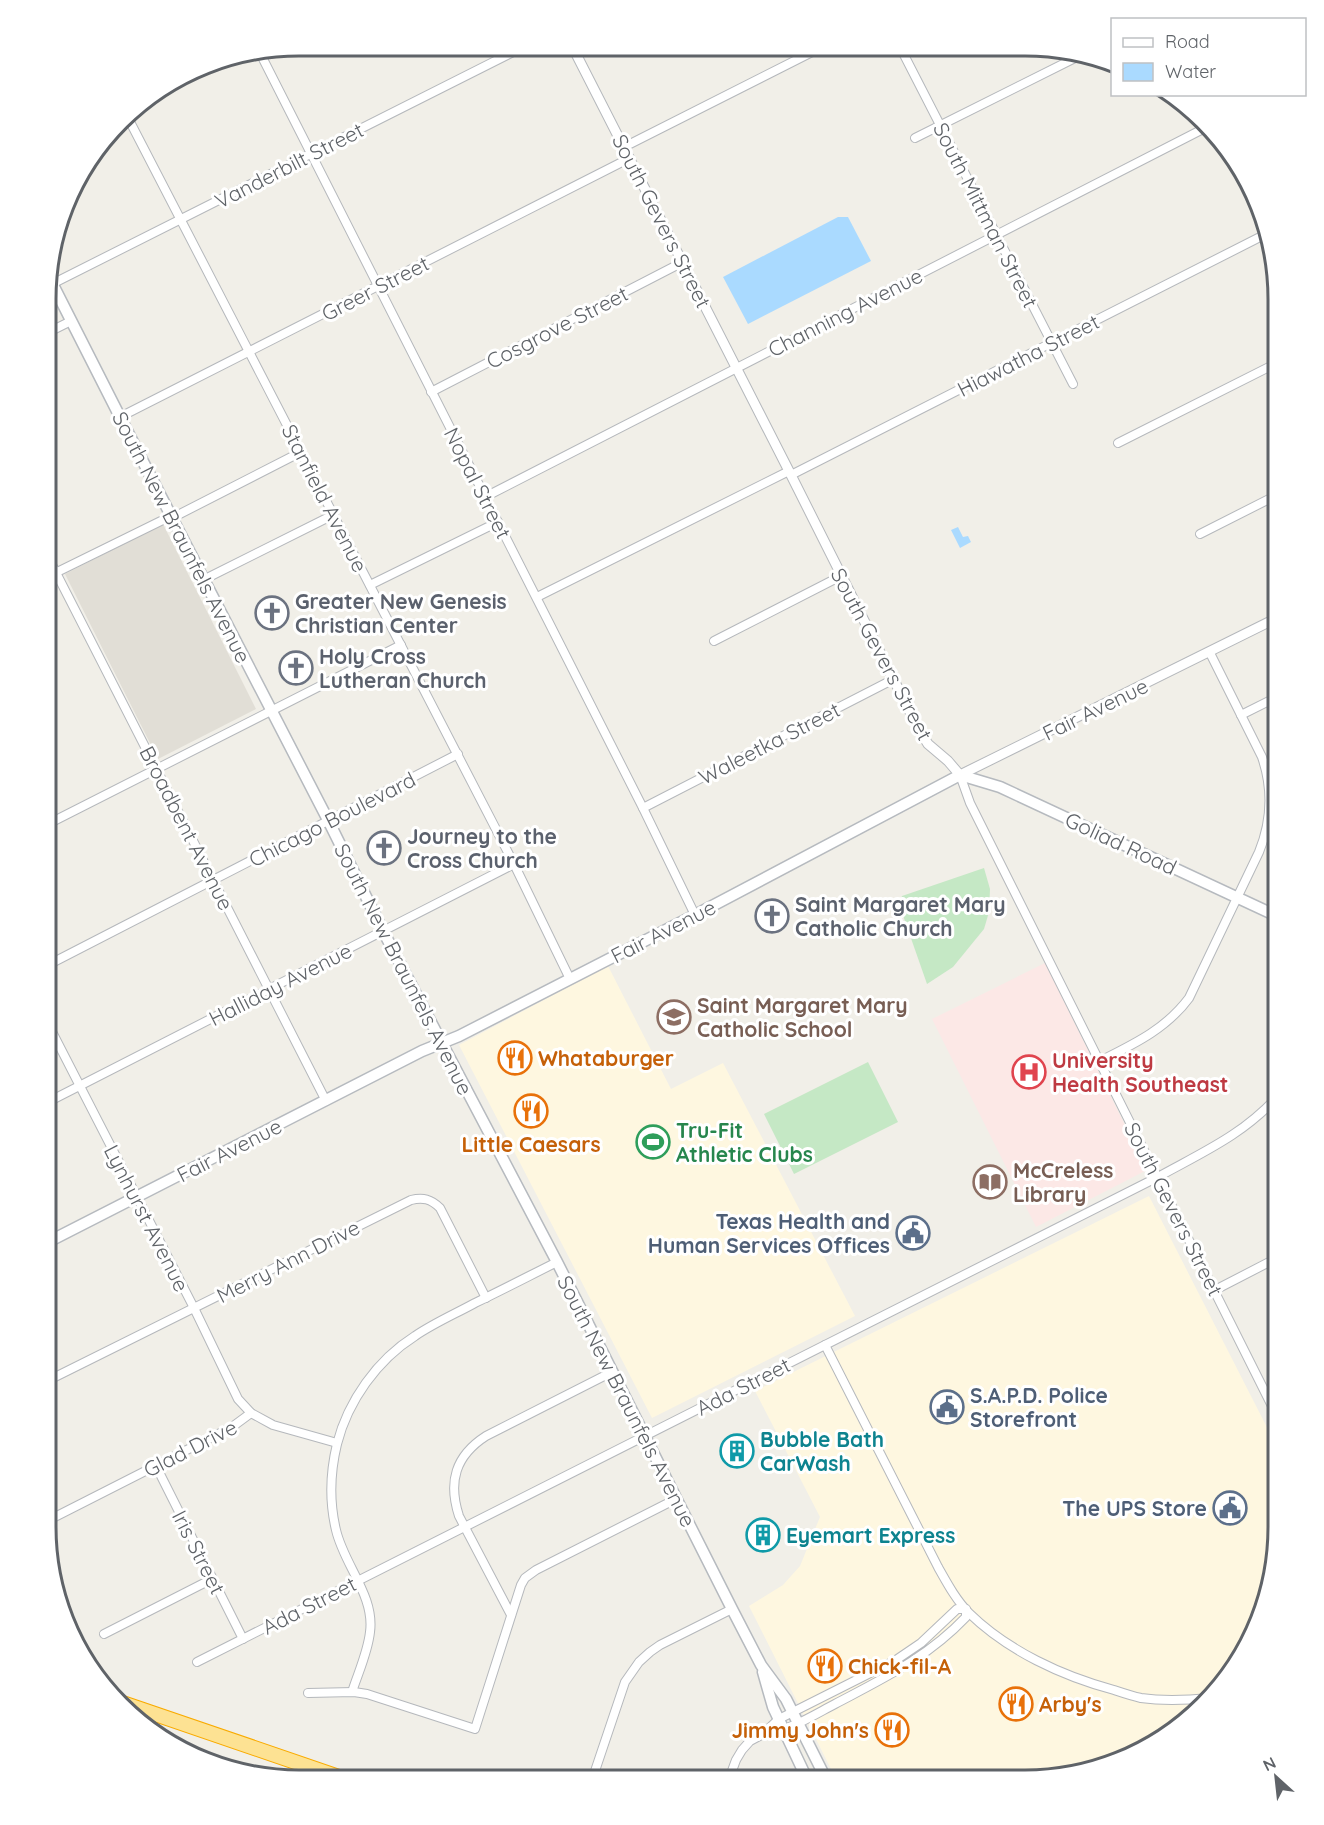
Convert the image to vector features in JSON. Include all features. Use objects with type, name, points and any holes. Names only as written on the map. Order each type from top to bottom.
[{"type":"highway","points":[[137,1708],[319,1770]]},
{"type":"main road","name":"South New Braunfels Avenue","points":[[56,292],[383,931],[557,1262],[732,1609],[761,1665],[786,1699],[822,1770]]},
{"type":"main road","name":"Goliad Road","points":[[960,775],[1000,787],[1268,912]]},
{"type":"main road","name":"Fair Avenue","points":[[56,1238],[422,1051],[570,979],[960,775]]},
{"type":"main road","name":"South New Braunfels Avenue","points":[[761,1665],[773,1707],[803,1770]]},
{"type":"street","name":"Vanderbilt Street","points":[[56,282],[505,56]]},
{"type":"street","name":"South Gevers Street","points":[[577,56],[928,744],[960,775],[970,803],[1215,1290],[1268,1389]]},
{"type":"street","points":[[624,147],[802,56]]},
{"type":"street","name":"South Mittman Street","points":[[905,56],[1073,384]]},
{"type":"street","name":"Nopal Street","points":[[263,58],[537,597],[695,915]]},
{"type":"street","points":[[915,138],[1072,60]]},
{"type":"street","name":"Stanfield Avenue","points":[[131,123],[458,754],[570,979]]},
{"type":"street","name":"Channing Avenue","points":[[485,497],[1200,130]]},
{"type":"street","name":"Greer Street","points":[[120,417],[630,158]]},
{"type":"street","name":"Hiawatha Street","points":[[537,597],[1260,237]]},
{"type":"street","name":"Cosgrove Street","points":[[431,392],[683,262]]},
{"type":"street","points":[[56,328],[71,321]]},
{"type":"street","points":[[1118,443],[1268,368]]},
{"type":"street","points":[[56,573],[302,452]]},
{"type":"street","points":[[1200,534],[1268,500]]},
{"type":"street","points":[[203,580],[333,515]]},
{"type":"street","points":[[370,585],[498,522]]},
{"type":"street","name":"Broadbent Avenue","points":[[56,575],[326,1101]]},
{"type":"street","points":[[714,641],[841,576]]},
{"type":"street","name":"Fair Avenue","points":[[960,775],[1268,624]]},
{"type":"street","points":[[56,820],[401,645]]},
{"type":"street","points":[[1209,653],[1262,757],[1268,780]]},
{"type":"street","name":"Waleetka Street","points":[[643,808],[894,679]]},
{"type":"street","points":[[1240,715],[1268,701]]},
{"type":"street","name":"Chicago Boulevard","points":[[56,961],[458,754]]},
{"type":"street","points":[[1100,1061],[1149,1036],[1182,1008],[1195,987],[1238,898],[1264,841],[1268,825]]},
{"type":"street","name":"Halliday Avenue","points":[[56,1098],[514,864]]},
{"type":"street","name":"Lynhurst Avenue","points":[[56,1039],[194,1308],[238,1399],[251,1413]]},
{"type":"street","name":"Ada Street","points":[[197,1662],[1158,1177],[1240,1131],[1268,1107]]},
{"type":"street","name":"Merry Ann Drive","points":[[56,1377],[418,1198],[434,1202],[440,1208],[486,1298]]},
{"type":"street","points":[[354,1692],[371,1626],[368,1605],[342,1550],[332,1511],[331,1475],[344,1422],[358,1395],[382,1363],[413,1336],[557,1262]]},
{"type":"street","points":[[1215,1290],[1268,1263]]},
{"type":"street","points":[[825,1345],[938,1567],[966,1609],[1010,1645],[1036,1660],[1089,1683],[1142,1698],[1196,1699]]},
{"type":"street","points":[[511,1615],[455,1504],[455,1478],[459,1465],[469,1449],[486,1436],[612,1372]]},
{"type":"street","name":"Glad Drive","points":[[56,1516],[232,1427],[251,1413],[273,1425],[338,1443]]},
{"type":"street","name":"Iris Street","points":[[156,1466],[243,1639]]},
{"type":"street","points":[[308,1694],[354,1692],[367,1694],[475,1729],[525,1578],[536,1570],[676,1499]]},
{"type":"street","points":[[104,1634],[213,1578]]},
{"type":"street","points":[[595,1770],[622,1689],[634,1668],[660,1645],[732,1609]]},
{"type":"street","points":[[732,1770],[742,1750],[750,1741],[763,1734],[779,1719],[896,1660],[921,1644],[957,1609],[966,1609]]},
{"type":"street","points":[[763,1734],[784,1730],[923,1656],[966,1617],[966,1609]]},
{"type":"shaded area","points":[[163,524],[256,709],[158,759],[65,574]]},
{"type":"shaded area","name":"University Health Southeast","points":[[1045,963],[1147,1170],[1036,1227],[932,1019]]},
{"type":"shaded area","points":[[608,966],[671,1089],[723,1063],[855,1316],[652,1418],[459,1045]]},
{"type":"shaded area","points":[[1149,1196],[1268,1429],[1268,1543],[1264,1574],[1250,1620],[1228,1662],[1186,1709],[1161,1729],[1104,1757],[1073,1765],[1026,1770],[831,1770],[749,1606],[783,1585],[800,1566],[820,1517],[755,1391]]},
{"type":"green space","points":[[984,868],[990,889],[989,912],[984,929],[953,967],[927,984],[899,904],[902,896]]},
{"type":"green space","points":[[868,1062],[898,1122],[794,1174],[764,1114]]},
{"type":"water","points":[[838,217],[848,217],[871,261],[748,324],[723,277]]},
{"type":"water","points":[[958,527],[963,537],[968,536],[971,542],[960,548],[951,530]]},
{"type":"place","name":"Greater New Genesis Christian Center","points":[[272,613]]},
{"type":"place","name":"Holy Cross Lutheran Church","points":[[296,668]]},
{"type":"place","name":"Journey to the Cross Church","points":[[384,848]]},
{"type":"place","name":"Saint Margaret Mary Catholic Church","points":[[772,916]]},
{"type":"place","name":"Saint Margaret Mary Catholic School","points":[[674,1017]]},
{"type":"place","name":"Whataburger","points":[[515,1058]]},
{"type":"place","name":"University Health Southeast","points":[[1029,1072]]},
{"type":"place","name":"Little Caesars","points":[[531,1111]]},
{"type":"place","name":"Tru-Fit Athletic Clubs","points":[[653,1142]]},
{"type":"place","name":"McCreless Library","points":[[990,1182]]},
{"type":"place","name":"Texas Health and Human Services Offices","points":[[913,1233]]},
{"type":"place","name":"S.A.P.D. Police Storefront","points":[[947,1407]]},
{"type":"place","name":"Bubble Bath CarWash","points":[[737,1451]]},
{"type":"place","name":"The UPS Store","points":[[1230,1508]]},
{"type":"place","name":"Eyemart Express","points":[[763,1535]]},
{"type":"place","name":"Chick-fil-A","points":[[825,1666]]},
{"type":"place","name":"Arby's","points":[[1016,1704]]},
{"type":"place","name":"Jimmy John's","points":[[892,1730]]}]
